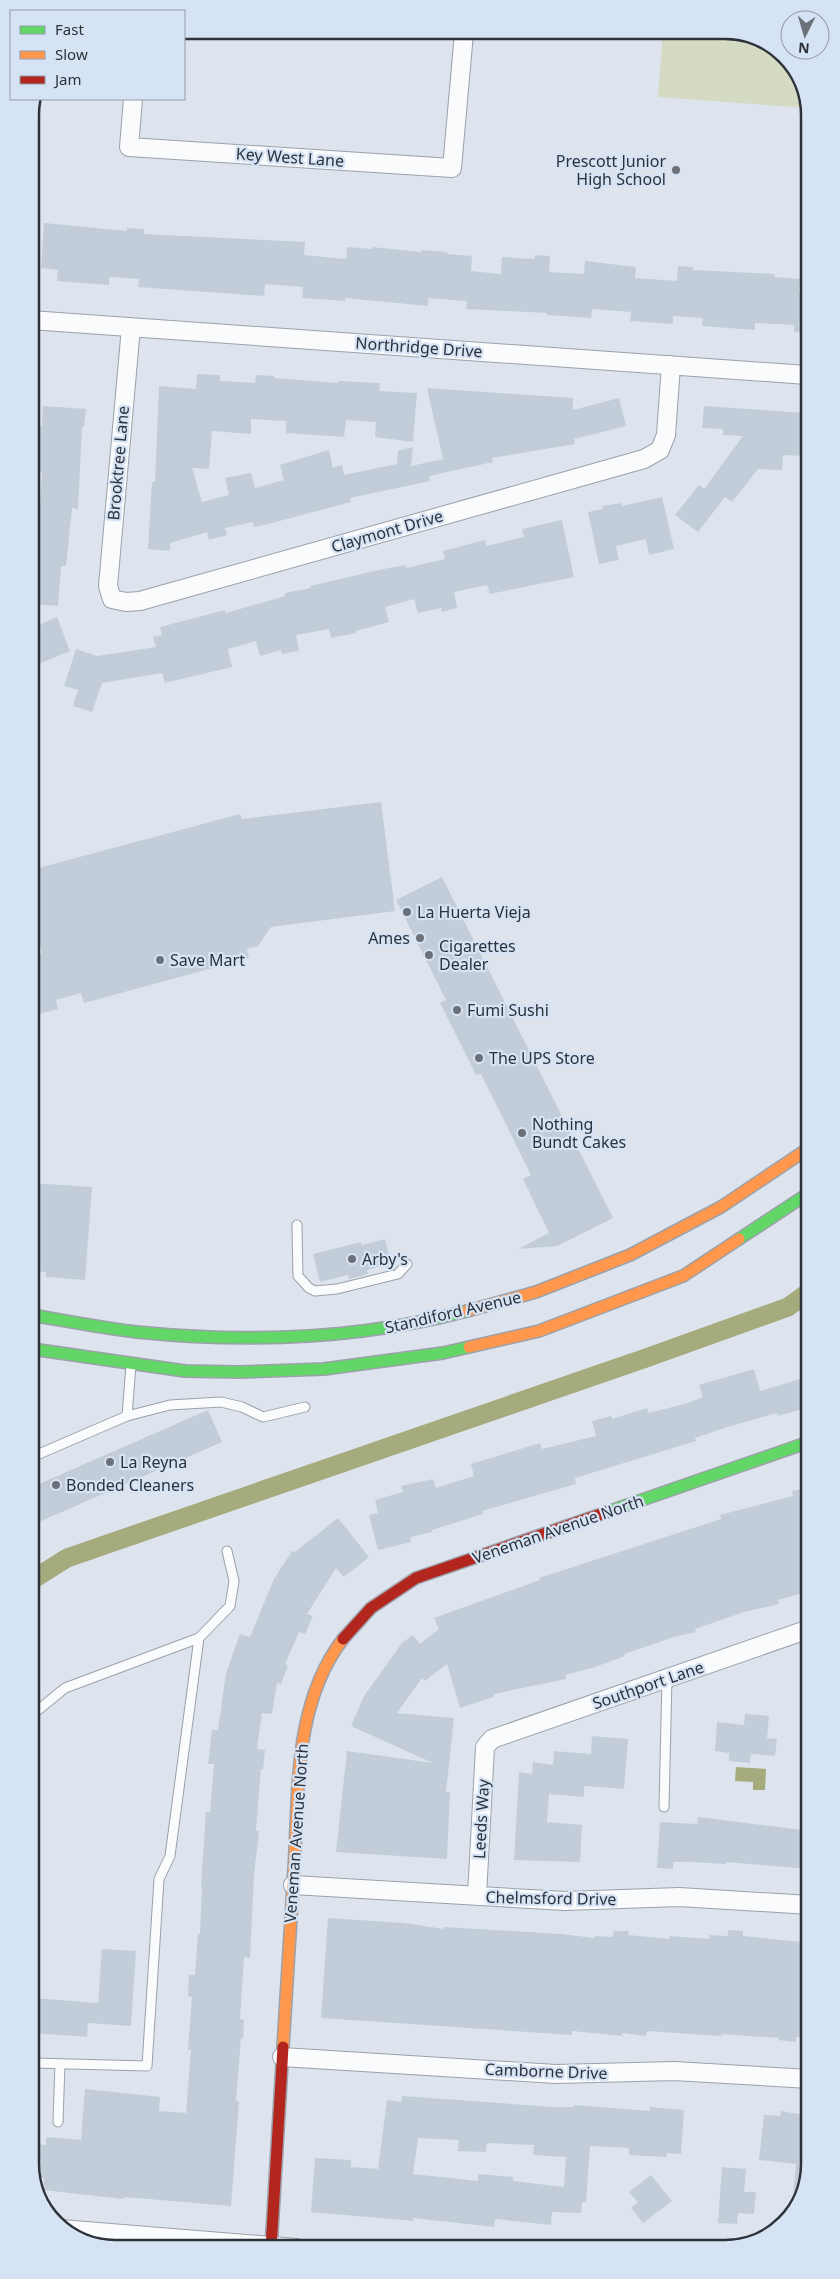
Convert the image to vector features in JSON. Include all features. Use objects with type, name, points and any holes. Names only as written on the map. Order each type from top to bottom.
[{"type":"main road","name":"Standiford Avenue","points":[[39,1316],[126,1331],[176,1336],[291,1338],[360,1332],[426,1322],[526,1295],[583,1275],[670,1237],[767,1180],[801,1153]]},
{"type":"main road","name":"Standiford Avenue","points":[[39,1350],[132,1365],[185,1371],[240,1372],[324,1369],[443,1353],[539,1331],[683,1276],[801,1199]]},
{"type":"main road","points":[[526,1295],[527,1307]]},
{"type":"main road","points":[[369,1363],[389,1350],[406,1346]]},
{"type":"main road","name":"Veneman Avenue North","points":[[271,2240],[301,1748],[309,1708],[325,1667],[336,1648],[350,1628],[369,1608],[392,1591],[416,1578],[801,1445]]},
{"type":"street","name":"Key West Lane","points":[[133,100],[129,147],[452,168],[463,39]]},
{"type":"street","name":"Northridge Drive","points":[[39,321],[801,375]]},
{"type":"street","name":"Brooktree Lane","points":[[112,599],[108,586],[108,574],[131,328]]},
{"type":"street","name":"Claymont Drive","points":[[112,599],[126,602],[140,601],[644,459],[660,450],[666,435],[672,365]]},
{"type":"street","name":"Southport Lane","points":[[488,1743],[492,1739],[801,1632]]},
{"type":"street","name":"Leeds Way","points":[[477,1896],[485,1747],[488,1743]]},
{"type":"street","name":"Chelmsford Drive","points":[[293,1885],[565,1901],[678,1897],[801,1904]]},
{"type":"street","name":"Camborne Drive","points":[[282,2057],[556,2074],[674,2071],[801,2078]]},
{"type":"street","points":[[78,2230],[190,2240]]},
{"type":"lane","points":[[297,1224],[298,1276],[309,1288],[315,1291],[337,1289],[398,1274],[407,1264]]},
{"type":"lane","points":[[127,1416],[132,1365]]},
{"type":"lane","points":[[39,1454],[127,1416],[163,1407],[192,1402],[221,1402],[242,1407],[263,1417],[304,1407]]},
{"type":"lane","points":[[39,1709],[65,1688],[199,1638],[230,1606],[234,1581],[227,1551]]},
{"type":"lane","points":[[39,2063],[147,2066],[159,1879],[170,1856],[199,1638]]},
{"type":"lane","points":[[664,1807],[668,1678]]},
{"type":"lane","points":[[58,2122],[60,2064]]},
{"type":"shaded area","points":[[662,39],[730,39],[740,40],[763,49],[775,58],[788,73],[799,95],[801,108],[658,97]]},
{"type":"shaded area","points":[[736,1767],[766,1769],[765,1790],[753,1790],[753,1782],[735,1781]]},
{"type":"building","points":[[44,223],[127,231],[127,228],[144,229],[144,234],[305,242],[304,255],[346,259],[347,247],[448,252],[447,254],[472,256],[471,271],[501,274],[502,257],[534,259],[535,255],[550,256],[549,272],[584,274],[585,261],[636,267],[635,278],[677,281],[678,266],[693,267],[693,270],[775,274],[774,277],[800,279],[801,333],[794,332],[794,325],[755,323],[755,330],[702,326],[703,318],[673,316],[673,324],[630,321],[631,312],[592,309],[591,318],[547,315],[547,313],[466,309],[467,301],[428,298],[428,306],[345,298],[345,301],[302,298],[303,287],[265,284],[264,296],[138,287],[139,279],[109,277],[109,285],[57,281],[58,270],[41,268]]},
{"type":"building","points":[[197,374],[220,375],[220,381],[255,383],[256,375],[338,383],[338,381],[380,383],[379,391],[417,393],[413,442],[375,437],[376,422],[346,420],[344,437],[286,433],[286,421],[251,419],[251,434],[212,431],[209,469],[192,468],[202,502],[229,495],[225,478],[251,473],[255,488],[284,480],[280,465],[329,450],[333,468],[342,465],[344,475],[397,464],[398,451],[413,447],[411,466],[443,459],[427,388],[573,398],[573,410],[619,398],[626,426],[574,439],[575,444],[492,458],[493,462],[429,476],[430,481],[350,498],[351,502],[272,523],[254,527],[252,522],[225,528],[227,535],[209,540],[207,532],[170,543],[170,551],[148,549],[152,482],[155,482],[159,386],[196,389]]},
{"type":"building","points":[[43,406],[86,409],[84,427],[82,427],[78,509],[72,508],[66,566],[61,566],[58,606],[39,605],[39,504],[42,472],[39,472],[39,426],[42,426]]},
{"type":"building","points":[[704,406],[801,413],[801,456],[783,455],[782,470],[758,469],[732,502],[725,497],[698,532],[675,515],[699,485],[704,489],[743,436],[723,435],[723,429],[702,428]]},
{"type":"building","points":[[662,497],[674,549],[649,555],[646,539],[616,546],[619,560],[599,564],[588,512],[603,509],[602,506],[621,503],[622,506]]},
{"type":"building","points":[[562,520],[574,577],[490,594],[487,585],[454,592],[457,608],[442,612],[441,608],[418,613],[414,599],[385,607],[389,622],[356,631],[356,633],[331,638],[329,629],[296,635],[299,651],[282,654],[281,650],[260,656],[256,641],[228,649],[232,667],[165,683],[162,673],[102,683],[92,712],[73,706],[78,690],[64,686],[76,649],[97,656],[156,647],[153,637],[162,635],[160,627],[225,610],[226,613],[285,596],[285,593],[311,588],[310,586],[383,569],[406,565],[406,568],[445,559],[443,551],[485,540],[486,546],[524,537],[522,529]]},
{"type":"building","points":[[57,617],[70,651],[39,664],[39,625]]},
{"type":"building","points":[[381,802],[395,911],[271,927],[258,946],[247,949],[249,958],[84,1003],[81,993],[56,1000],[58,1009],[39,1014],[39,954],[42,953],[39,942],[39,868],[240,814],[242,819]]},
{"type":"building","points":[[442,877],[613,1218],[557,1246],[518,1249],[549,1233],[523,1179],[531,1175],[481,1074],[476,1075],[440,1003],[446,1000],[396,900]]},
{"type":"building","points":[[39,1183],[92,1187],[85,1280],[46,1277],[46,1272],[39,1272]]},
{"type":"building","name":"Arby's","points":[[385,1239],[391,1263],[367,1270],[368,1274],[349,1279],[348,1275],[320,1282],[313,1254],[361,1242],[362,1245]]},
{"type":"building","points":[[754,1369],[760,1391],[801,1379],[801,1409],[778,1416],[777,1413],[731,1426],[695,1438],[696,1441],[575,1478],[576,1484],[482,1511],[483,1514],[432,1530],[432,1532],[410,1537],[411,1542],[378,1550],[369,1515],[378,1513],[375,1500],[403,1492],[401,1486],[433,1479],[436,1488],[474,1476],[471,1464],[540,1443],[542,1449],[596,1436],[592,1421],[611,1416],[612,1419],[647,1408],[649,1413],[688,1403],[703,1397],[699,1385]]},
{"type":"building","points":[[208,1410],[222,1442],[39,1522],[39,1484]]},
{"type":"building","points":[[801,1489],[801,1593],[778,1600],[779,1604],[744,1612],[695,1629],[696,1632],[677,1636],[624,1654],[625,1656],[595,1667],[566,1675],[566,1679],[494,1694],[494,1697],[460,1708],[447,1664],[425,1681],[422,1678],[397,1713],[454,1718],[446,1792],[450,1792],[447,1859],[336,1852],[347,1751],[433,1763],[351,1726],[364,1696],[402,1643],[413,1635],[420,1644],[439,1629],[434,1618],[540,1580],[539,1578],[721,1519],[720,1515],[793,1496],[792,1491]]},
{"type":"building","points":[[338,1518],[369,1557],[344,1577],[336,1568],[307,1614],[313,1616],[305,1634],[299,1632],[285,1664],[288,1666],[281,1684],[277,1683],[272,1714],[262,1713],[257,1749],[265,1750],[263,1769],[261,1769],[256,1831],[259,1831],[254,1875],[250,1958],[244,1957],[240,2019],[244,2020],[236,2101],[239,2101],[231,2206],[124,2197],[123,2199],[44,2190],[44,2178],[40,2178],[39,2174],[39,2144],[46,2145],[46,2137],[81,2140],[85,2089],[160,2097],[159,2111],[186,2113],[191,2050],[188,2050],[192,1997],[188,1996],[189,1975],[195,1975],[198,1934],[200,1934],[206,1812],[210,1812],[214,1764],[208,1764],[212,1730],[218,1730],[226,1673],[240,1634],[250,1637],[274,1579],[292,1551],[295,1552]]},
{"type":"building","points":[[745,1714],[769,1716],[767,1738],[777,1739],[775,1756],[751,1754],[750,1763],[729,1761],[729,1753],[715,1751],[717,1722],[744,1725]]},
{"type":"building","points":[[592,1736],[628,1739],[624,1789],[584,1786],[584,1797],[549,1794],[547,1822],[582,1825],[580,1862],[514,1860],[519,1772],[532,1774],[533,1762],[553,1765],[554,1751],[591,1754]]},
{"type":"building","points":[[698,1817],[801,1830],[801,1868],[726,1862],[726,1864],[673,1862],[673,1869],[657,1868],[660,1822],[697,1824]]},
{"type":"building","points":[[328,1918],[404,1923],[444,1929],[444,1927],[561,1934],[595,1938],[595,1936],[613,1937],[614,1931],[629,1931],[628,1935],[670,1939],[670,1936],[709,1939],[710,1935],[728,1936],[728,1930],[743,1931],[743,1936],[801,1942],[801,2037],[796,2037],[796,2042],[778,2040],[779,2038],[647,2031],[646,2036],[622,2033],[622,2036],[572,2031],[572,2035],[321,2018]]},
{"type":"building","points":[[102,1949],[136,1951],[131,2026],[88,2023],[87,2037],[39,2033],[39,1998],[98,2003]]},
{"type":"building","points":[[402,2096],[554,2107],[574,2107],[574,2105],[650,2111],[650,2107],[684,2110],[681,2154],[667,2153],[666,2157],[629,2155],[629,2148],[590,2146],[586,2202],[582,2202],[581,2213],[552,2212],[551,2225],[495,2219],[494,2227],[413,2218],[413,2221],[311,2212],[315,2158],[351,2160],[351,2167],[378,2169],[387,2100],[401,2102]],"holes":[[[418,2138],[459,2140],[458,2151],[486,2152],[487,2143],[534,2145],[533,2155],[566,2157],[564,2187],[513,2181],[513,2177],[478,2174],[478,2181],[413,2174]]]},
{"type":"building","points":[[781,2111],[801,2114],[800,2179],[794,2195],[796,2164],[759,2160],[764,2115],[780,2116]]},
{"type":"building","points":[[722,2167],[746,2169],[744,2192],[756,2192],[754,2214],[738,2213],[737,2224],[718,2223]]},
{"type":"building","points":[[651,2175],[672,2201],[643,2223],[631,2208],[638,2202],[629,2192]]},
{"type":"waterway","points":[[39,1576],[67,1558],[646,1358],[788,1307],[801,1298]]},
{"type":"traffic: fast","points":[[739,1239],[801,1198]]},
{"type":"traffic: fast","points":[[39,1316],[137,1332],[261,1338],[345,1333],[386,1328],[467,1311]]},
{"type":"traffic: fast","points":[[39,1350],[185,1371],[240,1372],[324,1369],[443,1353],[469,1347]]},
{"type":"traffic: fast","points":[[610,1511],[801,1445]]},
{"type":"traffic: slow","points":[[467,1311],[536,1292],[630,1255],[721,1207],[801,1153]]},
{"type":"traffic: slow","points":[[469,1347],[539,1331],[683,1276],[739,1239]]},
{"type":"traffic: slow","points":[[283,2047],[302,1750],[307,1720],[315,1692],[327,1664],[343,1639]]},
{"type":"traffic: jam","points":[[343,1639],[371,1608],[416,1578],[610,1511]]},
{"type":"traffic: jam","points":[[271,2240],[283,2047]]},
{"type":"place","name":"Prescott Junior High School","points":[[676,170]]},
{"type":"place","name":"La Huerta Vieja","points":[[407,912]]},
{"type":"place","name":"Ames","points":[[420,938]]},
{"type":"place","name":"Cigarettes Dealer","points":[[429,955]]},
{"type":"place","name":"Save Mart","points":[[160,960]]},
{"type":"place","name":"Fumi Sushi","points":[[457,1010]]},
{"type":"place","name":"The UPS Store","points":[[479,1058]]},
{"type":"place","name":"Nothing Bundt Cakes","points":[[522,1133]]},
{"type":"place","name":"Arby's","points":[[352,1259]]},
{"type":"place","name":"La Reyna","points":[[110,1462]]},
{"type":"place","name":"Bonded Cleaners","points":[[56,1485]]}]
